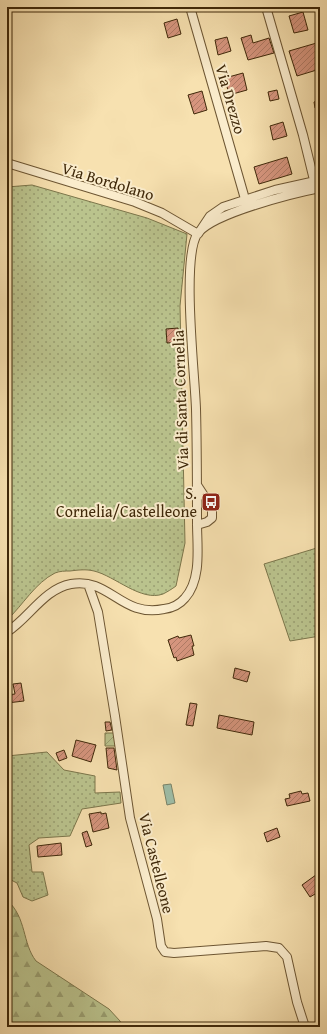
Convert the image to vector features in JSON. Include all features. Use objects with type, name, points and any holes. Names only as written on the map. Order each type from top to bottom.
[{"type":"street","name":"Via Drezzo","points":[[190,7],[245,199]]},
{"type":"street","points":[[266,7],[317,180]]},
{"type":"street","name":"Via Bordolano","points":[[7,163],[135,202],[162,213],[198,234]]},
{"type":"street","name":"Via di Santa Cornelia","points":[[7,632],[24,619],[42,600],[54,591],[67,585],[88,584],[102,588],[121,601],[138,609],[166,609],[178,604],[189,593],[196,575],[197,524],[196,409],[190,296],[191,253],[198,234],[214,212],[229,204],[245,199],[317,180]]},
{"type":"street","points":[[198,234],[213,222],[233,213],[320,188]]},
{"type":"street","points":[[197,484],[212,508],[212,518],[207,522],[197,524]]},
{"type":"street","name":"Via Castelleone","points":[[88,584],[99,617],[116,716],[134,838],[148,881],[163,950],[174,953],[266,946],[279,948],[287,957],[297,1002],[305,1027]]},
{"type":"green space","points":[[32,185],[147,218],[187,234],[180,306],[185,543],[176,586],[163,594],[155,596],[137,592],[94,571],[61,571],[41,582],[7,620],[7,187]]},
{"type":"green space","points":[[320,547],[320,636],[290,641],[264,564]]},
{"type":"green space","points":[[105,733],[115,733],[117,746],[105,746]]},
{"type":"green space","points":[[47,752],[64,770],[95,776],[95,793],[120,792],[121,803],[82,809],[70,836],[39,838],[29,845],[32,872],[43,872],[48,895],[32,901],[23,897],[17,883],[7,878],[7,756]]},
{"type":"green space","points":[[7,900],[18,915],[28,946],[36,961],[109,1009],[120,1021],[123,1027],[7,1027]]},
{"type":"shaded area","points":[[171,784],[175,803],[167,805],[163,785]]},
{"type":"building","points":[[303,12],[308,30],[294,33],[289,16]]},
{"type":"building","points":[[177,19],[181,34],[168,38],[164,23]]},
{"type":"building","points":[[251,35],[253,43],[269,38],[274,53],[248,60],[241,38]]},
{"type":"building","points":[[227,37],[231,51],[218,55],[215,40]]},
{"type":"building","points":[[320,42],[320,69],[297,76],[289,51]]},
{"type":"building","points":[[243,73],[247,90],[229,95],[225,78]]},
{"type":"building","points":[[277,90],[279,99],[270,101],[268,92]]},
{"type":"building","points":[[202,91],[207,110],[194,114],[188,95]]},
{"type":"building","points":[[320,100],[320,107],[315,108],[314,102]]},
{"type":"building","points":[[283,122],[287,136],[273,140],[270,126]]},
{"type":"building","points":[[287,157],[292,174],[259,184],[254,167]]},
{"type":"building","points":[[178,328],[179,342],[167,343],[166,329]]},
{"type":"building","points":[[191,635],[194,646],[192,646],[194,655],[177,661],[176,657],[174,658],[168,640],[178,636],[179,638]]},
{"type":"building","points":[[235,668],[250,672],[247,682],[233,678]]},
{"type":"building","points":[[21,683],[24,701],[7,703],[7,695],[15,694],[13,684]]},
{"type":"building","points":[[190,703],[197,704],[193,726],[186,725]]},
{"type":"building","points":[[219,715],[254,722],[252,735],[217,728]]},
{"type":"building","points":[[105,722],[110,722],[112,730],[106,731]]},
{"type":"building","points":[[76,740],[96,745],[91,762],[72,756]]},
{"type":"building","points":[[106,748],[114,748],[117,770],[108,768]]},
{"type":"building","points":[[64,750],[67,758],[59,761],[56,753]]},
{"type":"building","points":[[301,791],[302,794],[308,793],[310,801],[287,806],[285,799],[290,798],[289,794]]},
{"type":"building","points":[[101,812],[101,814],[106,813],[109,828],[93,832],[89,814]]},
{"type":"building","points":[[277,828],[280,837],[267,842],[264,833]]},
{"type":"building","points":[[87,831],[92,845],[86,847],[82,833]]},
{"type":"building","points":[[61,843],[62,855],[38,857],[37,846]]},
{"type":"building","points":[[320,872],[320,891],[310,897],[302,885]]},
{"type":"place","name":"S. Cornelia/Castelleone","points":[[211,502]]}]
